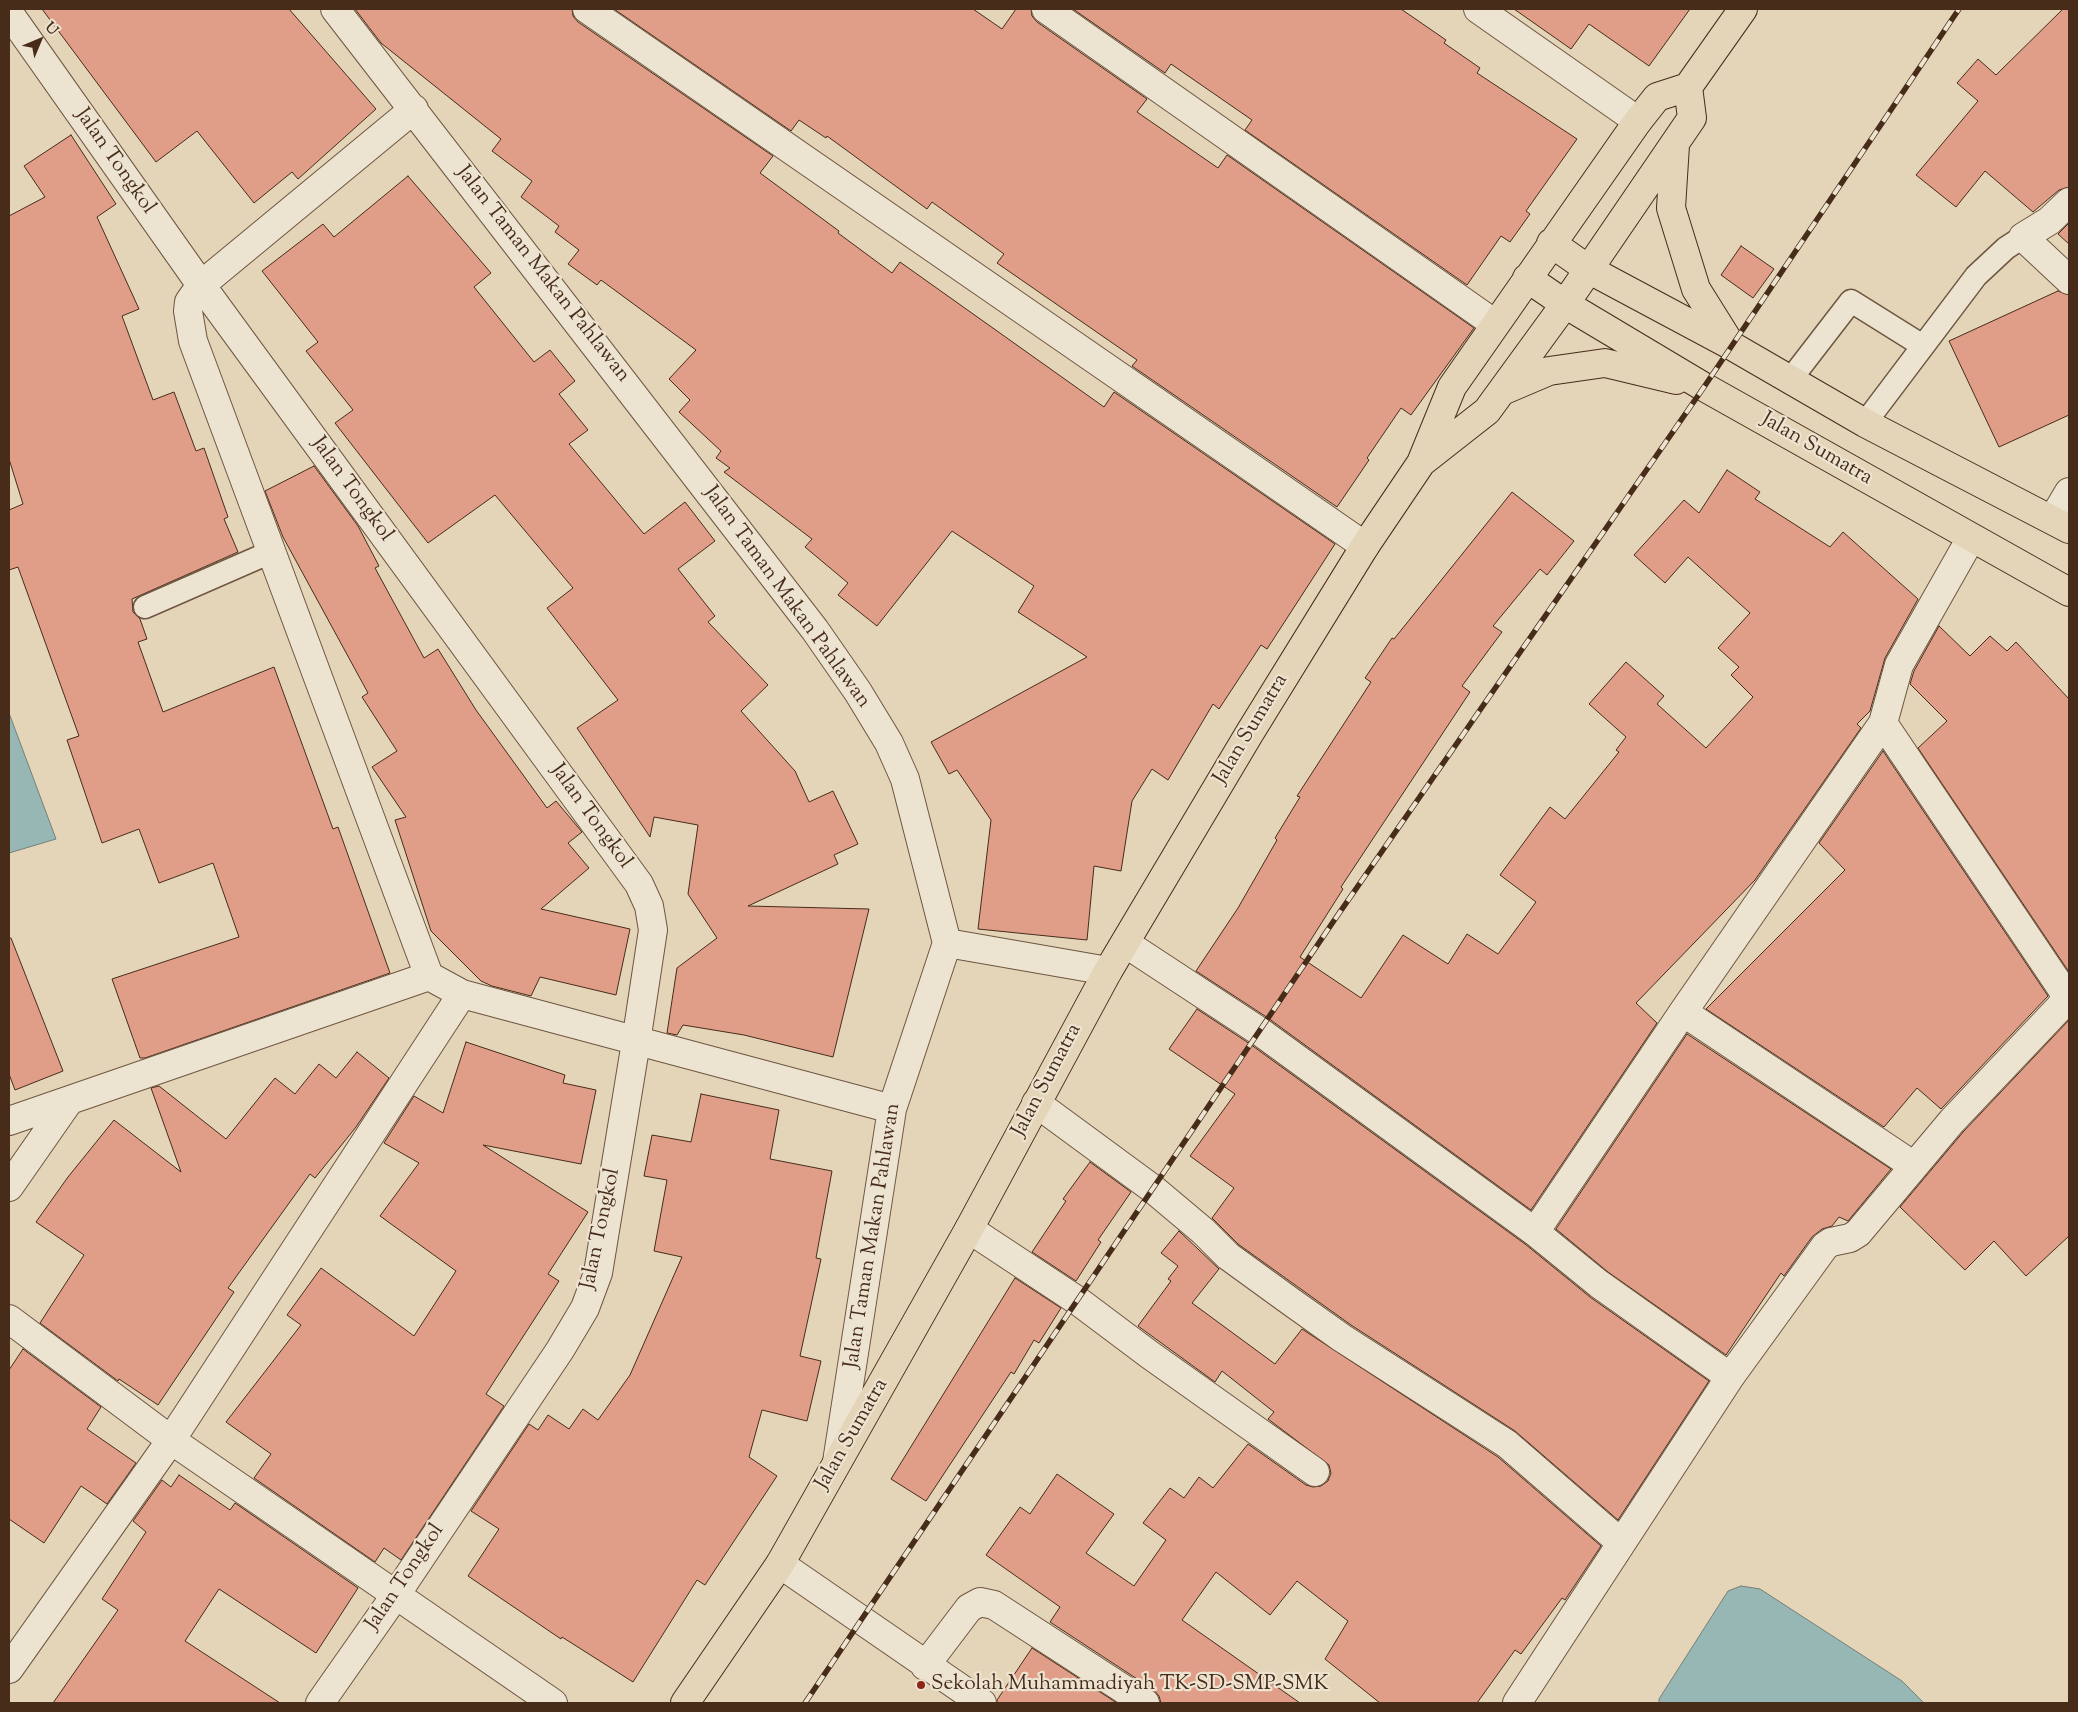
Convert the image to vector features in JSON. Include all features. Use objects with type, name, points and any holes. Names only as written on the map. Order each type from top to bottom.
[{"type":"highway","points":[[1688,87],[1743,9]]},
{"type":"highway","name":"Jalan Sumatra","points":[[685,1703],[780,1564],[969,1229],[1108,970],[1248,734],[1365,546],[1420,463],[1452,387],[1551,244],[1657,97],[1688,87],[1692,118],[1565,304],[1487,411],[1420,463]]},
{"type":"highway","points":[[1675,143],[1671,208],[1696,289],[1732,346]]},
{"type":"highway","points":[[1551,244],[1588,270],[1732,346],[1865,423],[2061,524]]},
{"type":"highway","name":"Jalan Sumatra","points":[[1527,278],[1565,304],[1704,387],[2069,592]]},
{"type":"highway","points":[[1502,391],[1549,371],[1605,363],[1704,387]]},
{"type":"street","name":"Jalan Taman Makan Pahlawan","points":[[336,9],[815,630],[858,692],[889,743],[905,779],[947,943],[892,1109],[837,1466]]},
{"type":"street","points":[[587,9],[1365,546]]},
{"type":"street","points":[[1046,9],[1495,324]]},
{"type":"street","points":[[1478,9],[1638,122]]},
{"type":"street","name":"Jalan Tongkol","points":[[9,13],[200,286],[640,884],[649,906],[652,930],[636,1042],[598,1273],[585,1308],[560,1350],[395,1596],[320,1703]]},
{"type":"street","points":[[414,109],[200,286],[189,302],[188,311],[193,341],[429,976],[462,994],[892,1109]]},
{"type":"street","points":[[2069,202],[2048,221],[2023,237],[2069,280]]},
{"type":"street","points":[[2061,524],[2069,492]]},
{"type":"street","points":[[1535,1232],[1683,1012],[1883,723],[1899,665],[1971,538]]},
{"type":"street","points":[[1517,1703],[1620,1542],[1730,1377],[1825,1246],[1831,1242],[1850,1238],[1858,1233],[1952,1121],[2062,1006],[2066,994],[1883,723]]},
{"type":"street","points":[[947,943],[1108,970]]},
{"type":"street","points":[[1125,943],[1260,1031],[1535,1232],[1599,1284],[1730,1377]]},
{"type":"street","points":[[9,1121],[429,976]]},
{"type":"street","points":[[9,1669],[172,1440],[462,994]]},
{"type":"street","points":[[1683,1012],[1914,1166]]},
{"type":"street","points":[[9,1187],[68,1101]]},
{"type":"street","points":[[1036,1103],[1153,1189],[1203,1231],[1228,1256],[1342,1338],[1507,1444],[1620,1542]]},
{"type":"street","points":[[969,1229],[1078,1300],[1150,1355],[1315,1472]]},
{"type":"street","points":[[9,1319],[172,1440],[395,1596],[553,1703]]},
{"type":"street","points":[[780,1564],[925,1666],[982,1703]]},
{"type":"street","points":[[925,1666],[970,1608],[980,1602],[994,1605],[1145,1703]]},
{"type":"lane","points":[[1865,423],[1976,276],[2006,248],[2023,237]]},
{"type":"lane","points":[[1790,380],[1851,301],[1923,346]]},
{"type":"lane","points":[[146,607],[271,552]]},
{"type":"water","points":[[9,713],[56,839],[9,853]]},
{"type":"water","points":[[1741,1586],[1760,1589],[1902,1681],[1924,1703],[1659,1703],[1659,1699],[1728,1591]]},
{"type":"building","points":[[42,9],[289,9],[376,109],[298,179],[292,172],[254,203],[197,131],[156,162]]},
{"type":"building","points":[[355,9],[572,9],[573,16],[578,22],[773,156],[760,173],[892,273],[900,262],[1104,407],[1114,392],[1335,544],[1267,649],[1261,645],[1219,709],[1213,704],[1168,780],[1152,769],[1132,801],[1121,871],[1094,866],[1087,940],[978,929],[991,820],[957,770],[949,774],[931,742],[1087,657],[1018,612],[1034,586],[952,531],[877,626],[838,595],[848,583],[805,547],[812,539],[724,472],[730,468],[716,458],[721,451],[679,412],[690,400],[669,379],[696,350],[601,280],[597,285],[568,264],[579,250],[555,232],[559,226],[521,197],[532,181],[492,151],[501,139],[381,43]]},
{"type":"building","points":[[614,9],[973,9],[1002,29],[1016,9],[1031,9],[1032,16],[1037,22],[1147,99],[1137,112],[1218,168],[1227,155],[1474,328],[1411,415],[1401,408],[1337,507],[1132,366],[1137,360],[997,263],[1004,254],[932,202],[927,209],[827,136],[826,138],[799,120],[791,131]]},
{"type":"building","points":[[1073,9],[1401,9],[1446,40],[1444,43],[1480,68],[1477,73],[1577,139],[1526,211],[1530,214],[1510,242],[1501,236],[1467,285],[1245,130],[1252,120],[1171,64],[1165,73]]},
{"type":"building","points":[[1514,9],[1690,9],[1649,66],[1589,24],[1571,49]]},
{"type":"building","points":[[2063,9],[2069,9],[2069,187],[2059,190],[2033,212],[1985,171],[1956,207],[1916,175],[1978,101],[1957,83],[1978,59],[1996,75]]},
{"type":"building","points":[[71,135],[116,204],[97,217],[139,309],[122,316],[153,400],[174,392],[196,451],[204,448],[228,517],[224,519],[238,552],[132,599],[133,612],[140,619],[147,639],[138,642],[163,712],[274,667],[333,829],[338,827],[390,973],[145,1058],[140,1058],[112,979],[239,937],[213,863],[159,883],[139,829],[102,843],[67,740],[79,736],[18,567],[9,570],[9,510],[23,504],[9,459],[9,216],[45,197],[24,166]]},
{"type":"building","points":[[408,176],[491,273],[474,287],[534,362],[550,350],[575,381],[559,394],[588,430],[569,444],[644,534],[685,502],[715,541],[678,569],[715,616],[708,622],[768,685],[741,711],[795,771],[809,802],[833,791],[858,844],[834,855],[838,864],[748,906],[869,909],[833,1057],[744,1035],[683,1025],[677,1035],[667,1033],[677,968],[717,938],[688,894],[698,825],[654,817],[650,837],[577,728],[618,700],[547,608],[573,588],[495,495],[428,543],[335,423],[353,410],[306,351],[318,342],[262,271],[323,224],[334,237]]},
{"type":"building","points":[[2069,223],[2069,244],[2058,234]]},
{"type":"building","points":[[1741,246],[1774,269],[1753,298],[1721,275]]},
{"type":"building","points":[[2058,291],[2069,295],[2069,415],[1999,447],[1949,341]]},
{"type":"building","points":[[314,466],[358,526],[379,566],[375,568],[424,658],[438,649],[476,710],[547,808],[556,801],[582,832],[568,843],[589,868],[541,909],[630,929],[616,995],[540,977],[531,996],[492,986],[481,981],[431,931],[395,820],[406,817],[372,767],[397,751],[362,697],[368,693],[283,537],[265,491]]},
{"type":"building","points":[[1727,470],[1760,492],[1755,499],[1830,547],[1843,532],[1918,599],[1885,658],[1870,711],[1857,724],[1861,728],[1755,880],[1636,1003],[1657,1023],[1531,1210],[1268,1018],[1196,971],[1238,908],[1277,840],[1275,838],[1300,797],[1297,796],[1371,682],[1365,678],[1392,638],[1394,639],[1512,492],[1574,541],[1547,575],[1540,569],[1493,626],[1502,632],[1462,686],[1470,692],[1341,887],[1343,889],[1300,957],[1361,998],[1403,935],[1448,964],[1467,934],[1498,954],[1536,902],[1500,875],[1550,807],[1565,819],[1619,752],[1616,750],[1626,737],[1589,704],[1626,662],[1664,696],[1657,704],[1706,748],[1753,697],[1731,675],[1739,667],[1718,648],[1750,613],[1688,557],[1665,583],[1634,555],[1684,500],[1699,513]]},
{"type":"building","points":[[1939,626],[1970,656],[1990,636],[2007,651],[2016,642],[2069,699],[2069,972],[1918,748],[1947,721],[1910,684],[1914,671]]},
{"type":"building","points":[[1883,751],[2048,996],[1941,1109],[1917,1088],[1884,1127],[1706,1009],[1845,870],[1819,843]]},
{"type":"building","points":[[9,938],[11,938],[63,1071],[15,1090],[9,1074]]},
{"type":"building","points":[[1197,1009],[1250,1044],[1525,1244],[1590,1297],[1709,1381],[1618,1520],[1515,1431],[1351,1325],[1238,1244],[1212,1218],[1234,1188],[1190,1156],[1235,1094],[1169,1049]]},
{"type":"building","points":[[2069,1020],[2069,1236],[2026,1276],[1994,1241],[1965,1270],[1900,1207],[1964,1131]]},
{"type":"building","points":[[1687,1034],[1891,1169],[1848,1221],[1839,1217],[1832,1226],[1822,1229],[1812,1237],[1784,1276],[1781,1273],[1726,1355],[1608,1272],[1556,1229]]},
{"type":"building","points":[[466,1042],[565,1075],[563,1083],[596,1090],[581,1164],[483,1145],[588,1212],[548,1274],[559,1281],[486,1394],[504,1406],[401,1560],[384,1548],[375,1562],[254,1478],[271,1454],[226,1422],[301,1325],[287,1315],[321,1268],[414,1336],[456,1271],[380,1216],[419,1163],[384,1143],[414,1096],[443,1113]]},
{"type":"building","points":[[357,1052],[389,1078],[356,1127],[315,1178],[310,1174],[228,1288],[234,1292],[158,1405],[119,1379],[118,1381],[40,1323],[84,1255],[36,1222],[68,1177],[114,1120],[181,1172],[151,1088],[159,1086],[226,1139],[275,1078],[295,1094],[319,1064],[336,1078]]},
{"type":"building","points":[[701,1094],[779,1110],[770,1159],[832,1171],[816,1258],[821,1259],[800,1356],[821,1361],[807,1421],[762,1410],[749,1457],[777,1476],[705,1585],[697,1580],[633,1682],[562,1637],[561,1639],[468,1576],[499,1529],[471,1511],[529,1424],[538,1430],[548,1415],[569,1429],[583,1409],[598,1420],[630,1375],[682,1257],[654,1251],[667,1180],[644,1176],[652,1135],[691,1142]]},
{"type":"building","points":[[1090,1162],[1131,1192],[1098,1240],[1101,1242],[1076,1281],[1032,1252],[1066,1201],[1063,1199]]},
{"type":"building","points":[[1179,1231],[1219,1269],[1192,1303],[1275,1364],[1302,1329],[1498,1457],[1601,1546],[1565,1600],[1562,1598],[1521,1654],[1515,1650],[1477,1703],[1380,1703],[1325,1659],[1348,1621],[1297,1581],[1270,1615],[1216,1572],[1182,1620],[1300,1703],[1161,1703],[1159,1696],[1154,1690],[1050,1622],[1060,1607],[986,1555],[1020,1507],[1030,1514],[1057,1474],[1114,1514],[1086,1553],[1134,1586],[1166,1540],[1143,1523],[1170,1488],[1184,1498],[1199,1477],[1213,1488],[1248,1444],[1306,1485],[1313,1487],[1321,1486],[1328,1481],[1331,1473],[1329,1465],[1268,1419],[1274,1412],[1222,1371],[1215,1382],[1138,1326],[1171,1281],[1168,1279],[1178,1266],[1161,1253]]},
{"type":"building","points":[[1015,1278],[1061,1308],[1039,1343],[1034,1340],[1014,1374],[1011,1372],[926,1501],[891,1479]]},
{"type":"building","points":[[23,1349],[101,1407],[87,1429],[136,1463],[107,1504],[81,1486],[44,1543],[9,1519],[9,1370]]},
{"type":"building","points":[[179,1475],[230,1510],[235,1503],[358,1588],[316,1653],[219,1589],[185,1641],[280,1703],[53,1703],[118,1610],[102,1599],[146,1532],[133,1521],[162,1480],[171,1487]]},
{"type":"building","points":[[1032,1648],[1117,1703],[997,1703],[997,1700]]},
{"type":"railway","points":[[805,1703],[1333,922],[1704,387],[1959,9]]},
{"type":"place","name":"Sekolah Muhammadiyah TK-SD-SMP-SMK","points":[[921,1685]]}]
